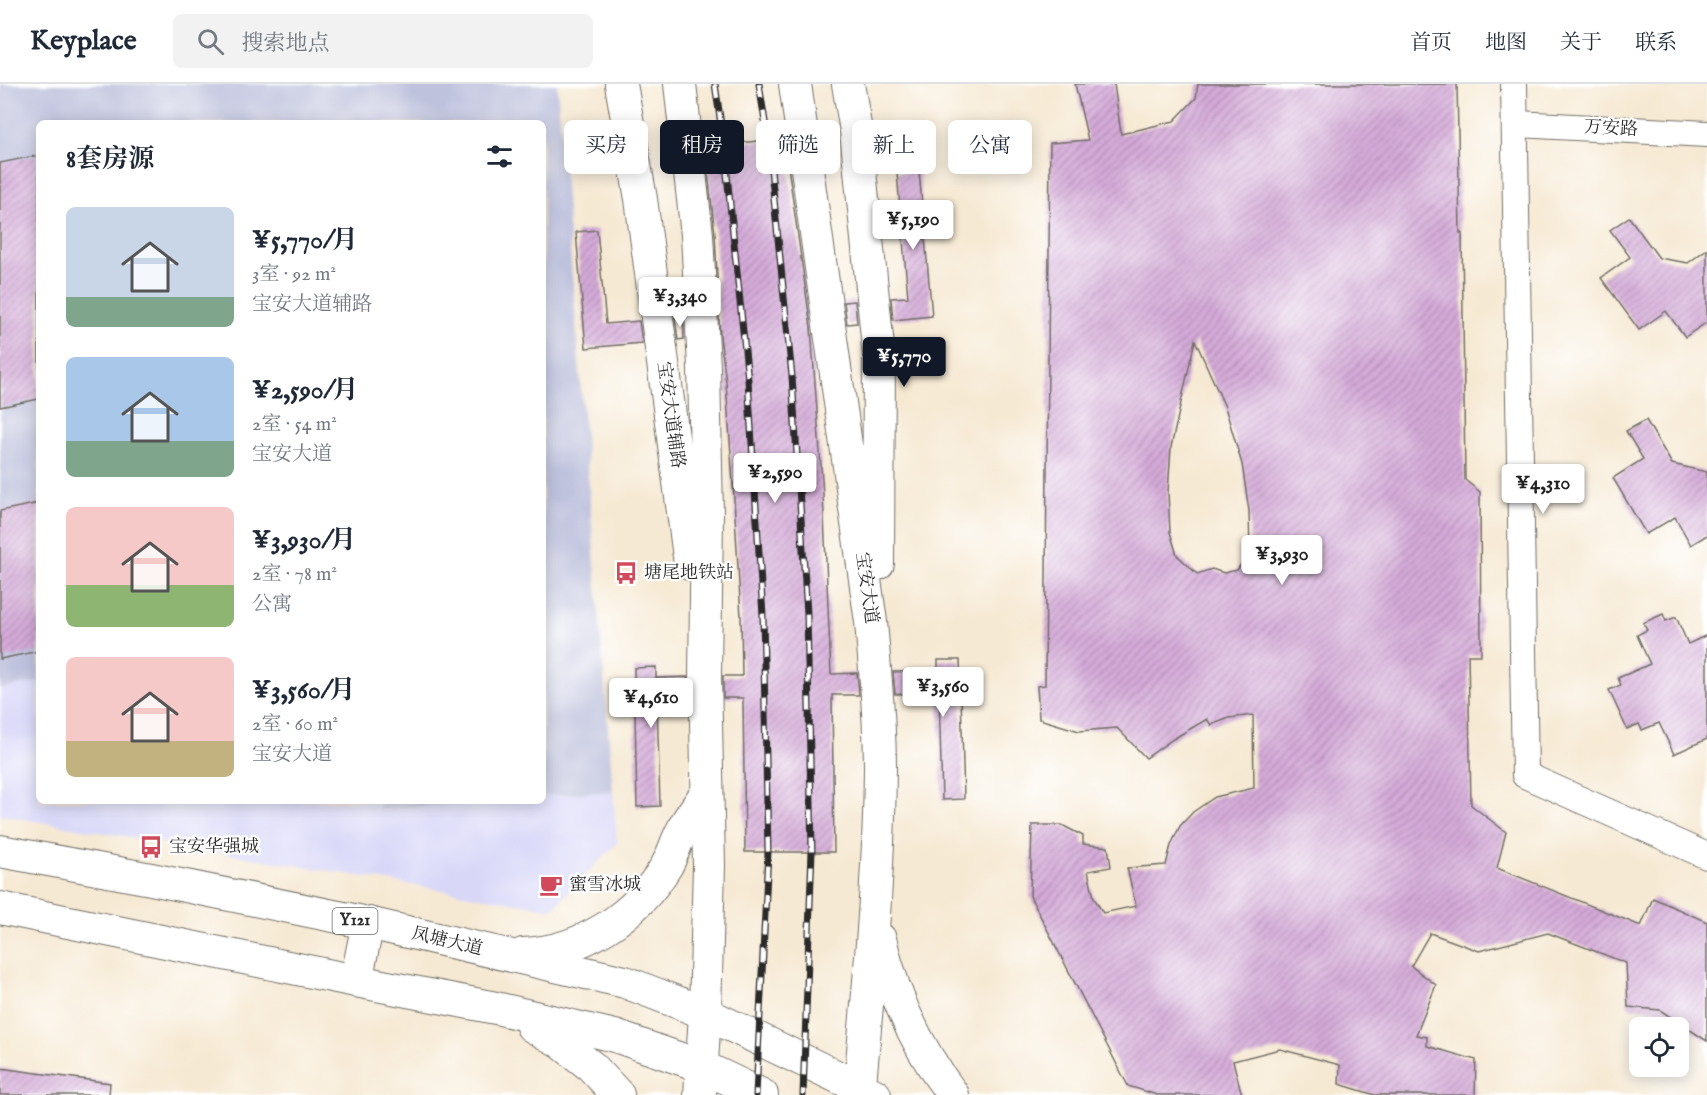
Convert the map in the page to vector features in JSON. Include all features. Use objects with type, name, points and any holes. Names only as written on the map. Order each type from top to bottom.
[{"type":"main road","name":"宝安大道辅路","points":[[621,84],[627,120]]},
{"type":"main road","points":[[680,84],[697,235],[704,367],[707,515],[705,675],[709,865],[705,1013],[700,1081]]},
{"type":"main road","name":"宝安大道","points":[[795,84],[871,622],[877,697],[880,765],[876,906],[864,1092]]},
{"type":"main road","points":[[848,84],[856,131],[879,357],[877,697]]},
{"type":"main road","name":"宝安大道辅路","points":[[636,174],[705,675]]},
{"type":"main road","points":[[501,955],[534,953],[564,947],[591,937],[621,920],[647,894],[668,863],[682,829],[707,792]]},
{"type":"main road","name":"凤塘大道","points":[[0,851],[368,923],[625,982],[705,1013],[864,1092]]},
{"type":"main road","points":[[876,906],[880,937],[894,986],[918,1040],[953,1095]]},
{"type":"main road","points":[[0,908],[496,1008],[615,1036],[700,1081],[762,1095]]},
{"type":"main road","points":[[356,981],[368,923]]},
{"type":"main road","points":[[496,1008],[559,1041],[592,1066],[618,1095]]},
{"type":"street","points":[[1514,84],[1525,775],[1707,856]]},
{"type":"street","name":"万安路","points":[[1515,124],[1707,134]]},
{"type":"shaded area","points":[[0,84],[557,84],[613,791],[546,796],[546,120],[36,120],[36,682],[0,689]]},
{"type":"shaded area","points":[[36,682],[36,804],[378,804],[379,810],[451,804],[546,804],[546,796],[613,791],[617,843],[552,909],[0,815],[0,689]]},
{"type":"shaded area","points":[[378,804],[451,804],[379,810]]},
{"type":"building","points":[[1075,84],[1114,84],[1121,134],[1174,121],[1196,98],[1198,84],[1457,84],[1460,233],[1462,233],[1465,480],[1480,492],[1481,655],[1468,655],[1471,805],[1506,832],[1497,868],[1641,926],[1653,898],[1707,922],[1707,1041],[1689,1029],[1689,1017],[1671,1017],[1660,1010],[1628,1007],[1626,963],[1548,933],[1479,951],[1430,933],[1411,966],[1436,985],[1416,1035],[1427,1037],[1427,1046],[1476,1060],[1475,1095],[1375,1095],[1339,1084],[1340,1065],[1280,1049],[1233,1061],[1242,1095],[1157,1095],[1128,1086],[1030,896],[1032,825],[1062,825],[1083,836],[1083,844],[1108,847],[1111,867],[1088,871],[1094,898],[1103,913],[1136,906],[1127,868],[1166,865],[1171,845],[1180,826],[1193,812],[1215,797],[1254,788],[1253,715],[1229,718],[1211,725],[1207,719],[1146,758],[1117,728],[1079,731],[1039,719],[1037,686],[1045,685],[1050,143],[1088,140]],"holes":[[[1195,340],[1225,407],[1242,464],[1249,511],[1250,552],[1237,570],[1224,573],[1212,569],[1197,574],[1177,555],[1170,532],[1168,492],[1171,447]]]},
{"type":"building","points":[[756,141],[756,174],[789,174],[811,328],[823,494],[831,674],[857,673],[859,695],[832,695],[834,852],[745,852],[743,698],[723,698],[723,676],[742,676],[741,617],[726,382],[720,336],[715,234],[708,174],[744,174],[744,143]]},
{"type":"building","points":[[36,156],[36,400],[0,407],[0,163]]},
{"type":"building","points":[[897,174],[919,174],[932,316],[893,320],[891,298],[908,297]]},
{"type":"building","points":[[1629,217],[1659,258],[1688,263],[1707,249],[1707,322],[1685,337],[1666,311],[1639,330],[1601,278],[1630,257],[1610,230]]},
{"type":"building","points":[[597,230],[606,324],[639,321],[642,343],[586,348],[576,232]]},
{"type":"building","points":[[855,301],[857,323],[847,324],[844,302]]},
{"type":"building","points":[[683,317],[684,339],[678,340],[675,318]]},
{"type":"building","points":[[1646,420],[1672,464],[1707,472],[1707,535],[1691,545],[1675,517],[1646,534],[1613,478],[1643,459],[1626,431]]},
{"type":"building","points":[[36,504],[36,652],[0,659],[0,511]]},
{"type":"building","points":[[1663,614],[1666,621],[1676,617],[1688,644],[1707,635],[1707,739],[1674,754],[1659,723],[1642,730],[1639,724],[1627,729],[1609,690],[1621,685],[1618,678],[1650,664],[1637,635],[1647,630],[1643,623]]},
{"type":"building","points":[[938,660],[960,660],[964,799],[942,800],[939,693],[895,694],[893,672],[938,671]]},
{"type":"building","points":[[656,667],[656,678],[687,677],[688,699],[657,700],[660,806],[637,807],[634,668]]},
{"type":"building","points":[[0,1068],[110,1083],[109,1095],[0,1095]]},
{"type":"railway","points":[[715,84],[724,145],[748,380],[763,616],[768,852],[756,1095]]},
{"type":"railway","points":[[759,84],[768,140],[792,376],[807,614],[812,851],[803,1095]]},
{"type":"place","name":"塘尾地铁站","points":[[626,573]]},
{"type":"place","name":"宝安华强城","points":[[151,847]]},
{"type":"place","name":"蜜雪冰城","points":[[551,885]]}]
